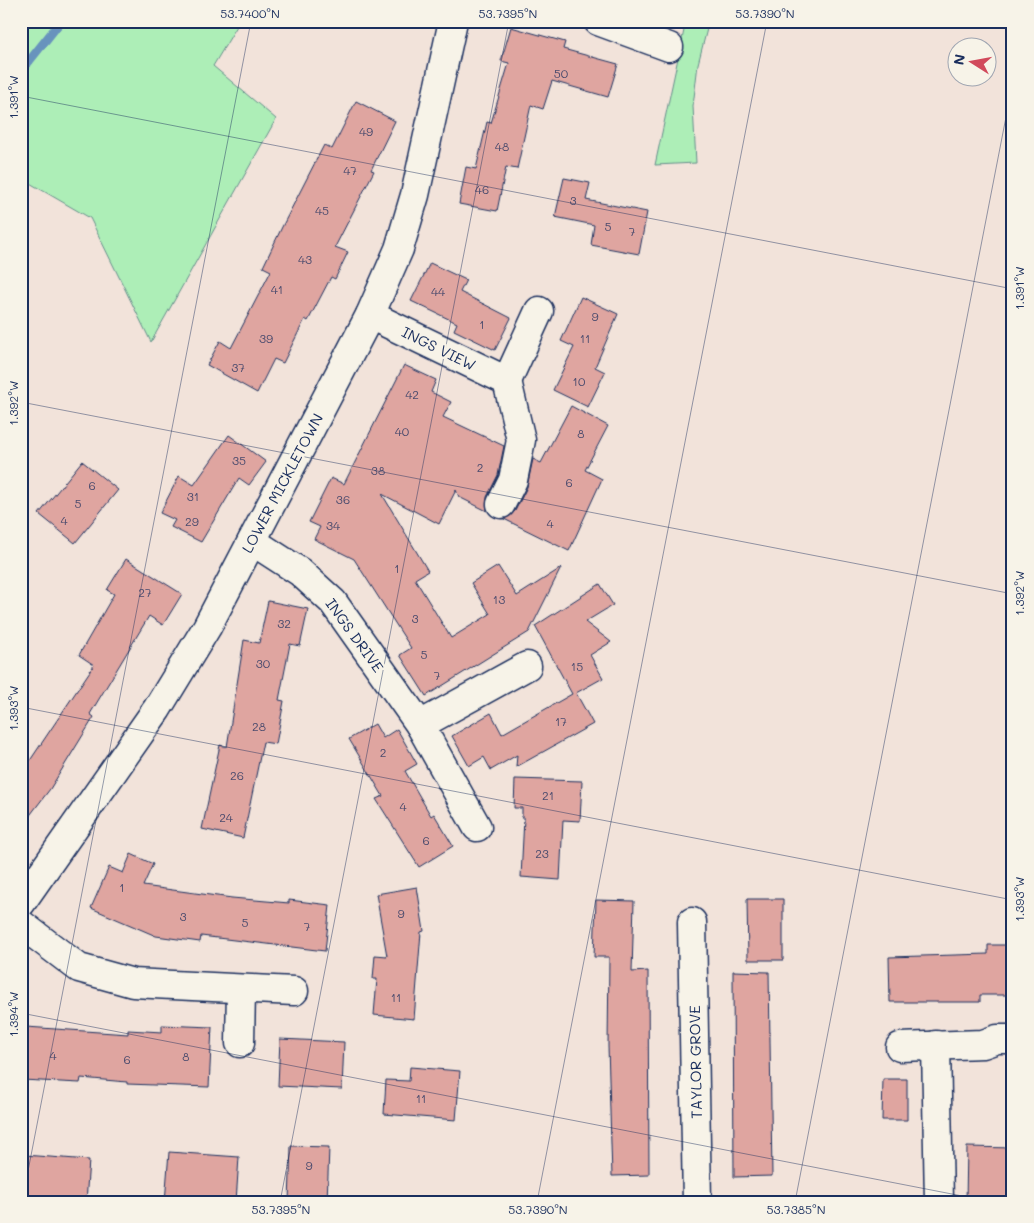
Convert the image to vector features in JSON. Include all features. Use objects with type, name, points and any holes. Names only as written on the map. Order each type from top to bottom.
[{"type":"street","name":"LOWER MICKLETOWN","points":[[21,903],[157,709],[207,627],[370,315],[399,249],[416,195],[453,21]]},
{"type":"street","points":[[598,21],[669,47]]},
{"type":"street","points":[[501,504],[513,480],[521,440],[507,381],[539,311]]},
{"type":"street","name":"INGS VIEW","points":[[370,315],[507,381]]},
{"type":"street","name":"INGS DRIVE","points":[[252,541],[300,572],[333,602],[420,725],[477,827]]},
{"type":"street","points":[[420,725],[528,666]]},
{"type":"street","name":"TAYLOR GROVE","points":[[692,922],[697,1202]]},
{"type":"street","points":[[21,924],[79,968],[134,983],[241,990],[294,991]]},
{"type":"street","points":[[240,1043],[241,990]]},
{"type":"street","points":[[900,1047],[983,1044],[997,1039],[1013,1039]]},
{"type":"street","points":[[936,1045],[939,1202]]},
{"type":"green space","points":[[21,21],[240,21],[213,66],[276,119],[151,342],[90,218],[21,178]]},
{"type":"green space","points":[[686,21],[709,21],[698,64],[693,106],[696,163],[655,165]]},
{"type":"building","points":[[511,27],[565,42],[563,49],[618,64],[608,97],[552,81],[543,109],[531,105],[517,169],[506,167],[497,211],[459,204],[466,167],[476,169],[487,122],[491,123],[509,63],[501,61]]},
{"type":"building","points":[[356,101],[395,121],[371,170],[374,171],[335,247],[348,252],[335,279],[331,277],[308,321],[305,319],[283,363],[274,359],[257,393],[207,365],[220,341],[231,348],[271,271],[263,267],[282,227],[324,145],[332,149]]},
{"type":"building","points":[[564,178],[590,183],[586,200],[647,212],[639,254],[591,245],[594,225],[555,217]]},
{"type":"building","points":[[430,263],[466,280],[460,292],[511,318],[495,350],[454,330],[457,323],[411,301]]},
{"type":"building","points":[[581,297],[618,314],[595,367],[605,372],[588,407],[553,390],[574,347],[561,341]]},
{"type":"building","points":[[404,365],[436,380],[431,392],[451,402],[443,417],[504,446],[498,475],[487,497],[487,511],[459,497],[456,490],[439,524],[382,494],[428,571],[415,579],[451,638],[490,614],[471,583],[498,566],[517,596],[561,568],[529,632],[426,696],[400,655],[411,648],[354,559],[314,539],[320,527],[309,522],[331,478],[344,484]]},
{"type":"building","points":[[571,406],[608,426],[585,470],[602,479],[569,551],[504,519],[515,511],[527,487],[533,459],[541,463]]},
{"type":"building","points":[[229,435],[266,462],[249,485],[239,478],[201,542],[171,527],[175,520],[160,513],[179,476],[194,485]]},
{"type":"building","points":[[82,461],[118,490],[75,543],[39,514]]},
{"type":"building","points":[[126,559],[182,594],[163,625],[149,616],[90,714],[94,717],[50,789],[21,827],[21,774],[94,665],[79,655],[114,594],[107,590]]},
{"type":"building","points":[[600,584],[613,605],[585,622],[611,642],[590,655],[603,678],[576,693],[593,724],[516,767],[517,755],[491,770],[484,757],[469,766],[452,736],[491,713],[502,734],[572,694],[535,626]]},
{"type":"building","points":[[268,601],[308,609],[300,646],[290,644],[279,700],[284,701],[276,744],[263,742],[243,838],[202,829],[220,745],[227,747],[244,640],[259,643]]},
{"type":"building","points":[[375,724],[383,738],[397,729],[417,764],[405,771],[431,816],[434,814],[453,846],[419,867],[376,799],[383,796],[349,739]]},
{"type":"building","points":[[515,779],[582,781],[580,821],[563,820],[560,880],[521,877],[524,818],[522,818],[522,808],[514,808]]},
{"type":"building","points":[[131,854],[153,864],[143,886],[232,898],[289,903],[289,900],[330,905],[325,951],[201,936],[200,942],[156,936],[91,908],[109,867],[123,873]]},
{"type":"building","points":[[417,887],[424,931],[421,932],[414,1019],[374,1015],[377,979],[373,979],[375,955],[387,956],[376,894]]},
{"type":"building","points":[[747,899],[783,899],[783,960],[748,960]]},
{"type":"building","points":[[596,900],[634,901],[632,972],[648,971],[649,1175],[612,1176],[608,1046],[609,957],[594,957]]},
{"type":"building","points":[[988,945],[1013,945],[1013,995],[980,995],[980,1002],[890,1002],[889,957],[988,954]]},
{"type":"building","points":[[733,971],[769,972],[772,1176],[734,1177]]},
{"type":"building","points":[[162,1025],[212,1027],[209,1087],[127,1084],[127,1082],[81,1078],[80,1083],[22,1080],[26,1027],[128,1034],[128,1030],[162,1032]]},
{"type":"building","points":[[280,1039],[344,1042],[342,1089],[278,1086]]},
{"type":"building","points":[[410,1067],[460,1071],[456,1120],[384,1114],[386,1080],[409,1081]]},
{"type":"building","points":[[883,1079],[907,1079],[907,1120],[882,1120]]},
{"type":"building","points":[[291,1146],[329,1147],[327,1202],[289,1202]]},
{"type":"building","points":[[967,1147],[1013,1148],[1013,1202],[966,1202]]},
{"type":"building","points":[[169,1152],[239,1157],[236,1202],[165,1202]]},
{"type":"building","points":[[24,1155],[89,1160],[86,1202],[21,1202]]},
{"type":"waterway","points":[[21,79],[26,65],[61,21]]}]
